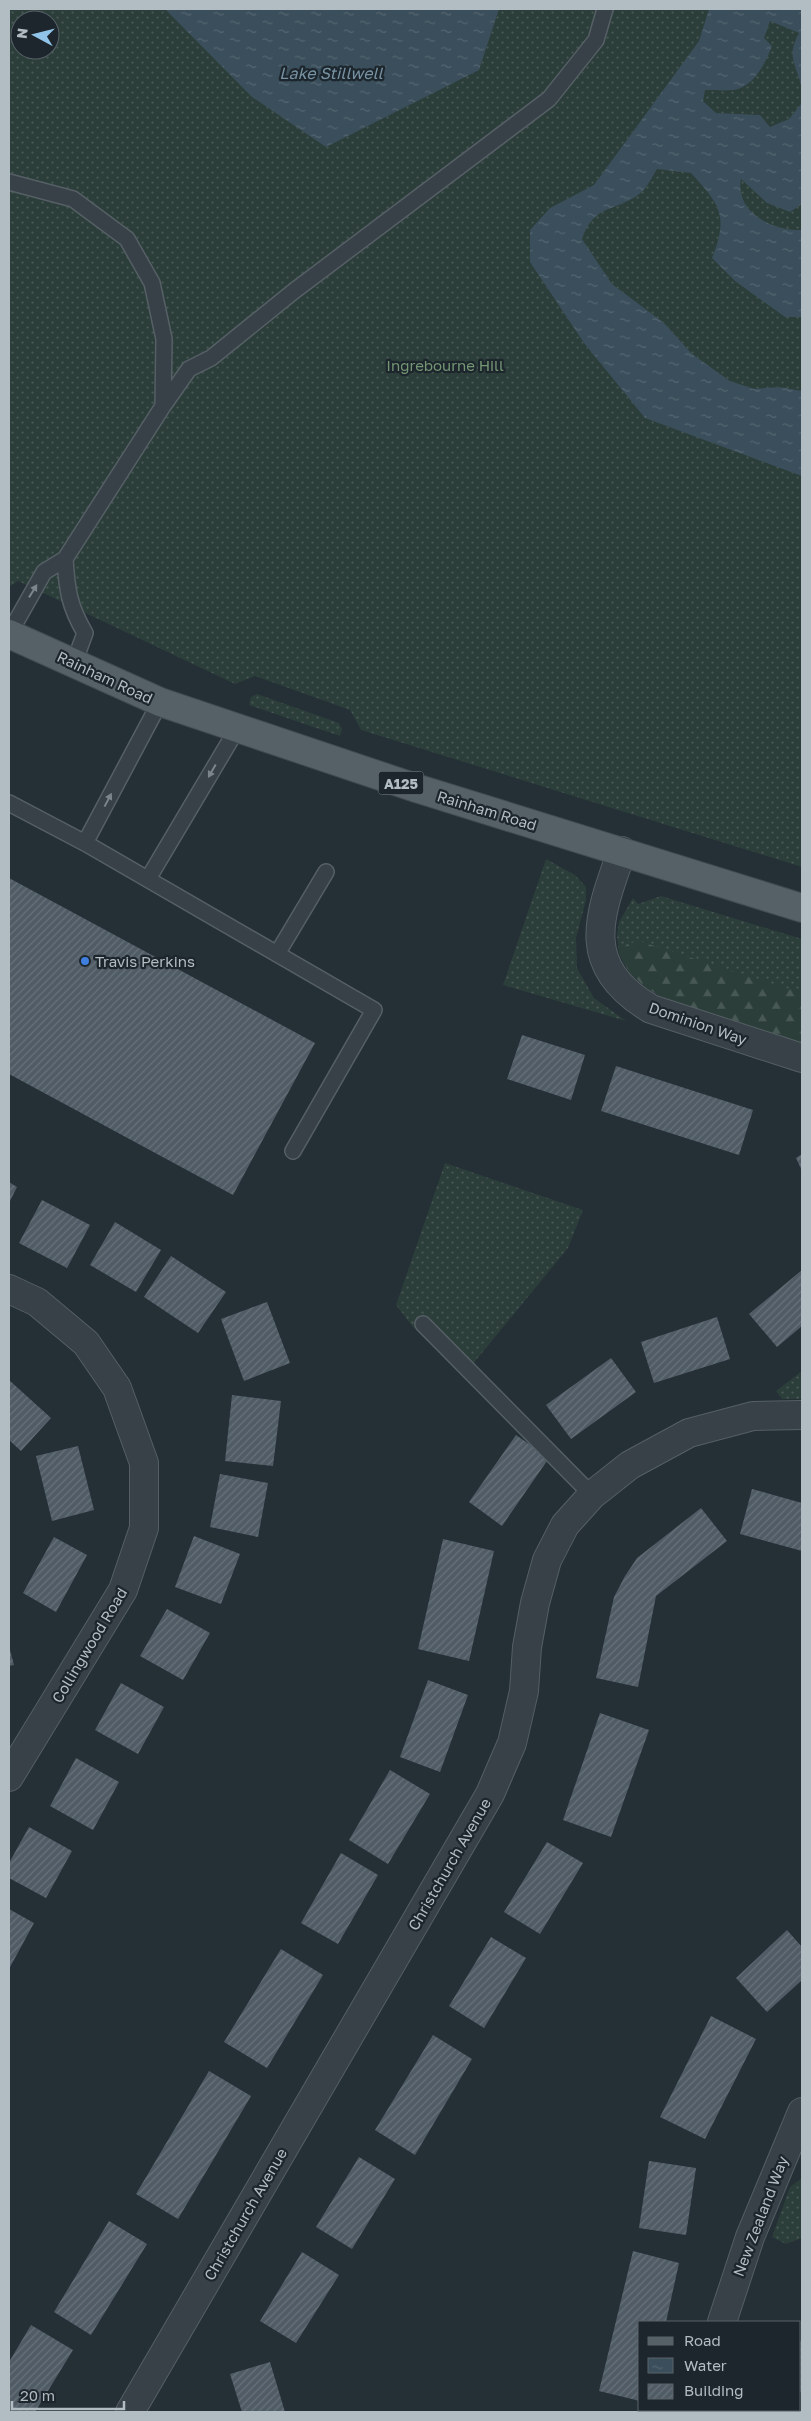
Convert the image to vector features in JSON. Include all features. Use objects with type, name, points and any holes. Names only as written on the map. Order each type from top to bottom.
[{"type":"main road","name":"Rainham Road","points":[[9,634],[160,702],[237,729],[429,792],[802,908]]},
{"type":"street","name":"Dominion Way","points":[[622,851],[600,931],[605,964],[612,977],[629,996],[651,1009],[802,1058]]},
{"type":"street","name":"Collingwood Road","points":[[9,1289],[37,1302],[86,1343],[117,1388],[144,1463],[144,1528],[123,1590],[10,1771]]},
{"type":"street","name":"Christchurch Avenue","points":[[130,2412],[490,1794],[512,1743],[524,1691],[527,1647],[534,1603],[548,1560],[566,1525],[592,1495],[630,1465],[689,1432],[753,1416],[802,1415]]},
{"type":"street","name":"New Zealand Way","points":[[722,2321],[750,2237],[801,2118]]},
{"type":"lane","points":[[9,634],[44,572],[65,559],[163,406],[189,369],[211,358],[294,291],[549,99],[596,40],[605,9]]},
{"type":"lane","points":[[9,182],[73,199],[127,239],[152,282],[164,339],[163,406]]},
{"type":"lane","points":[[65,559],[67,588],[73,612],[85,633],[74,663]]},
{"type":"lane","points":[[85,843],[160,702]]},
{"type":"lane","points":[[148,879],[237,729]]},
{"type":"lane","points":[[9,803],[85,843],[374,1010],[293,1151]]},
{"type":"lane","points":[[277,954],[326,872]]},
{"type":"lane","points":[[423,1324],[592,1495]]},
{"type":"green space","name":"Ingrebourne Hill","points":[[9,9],[802,9],[802,867],[361,730],[350,710],[255,676],[235,684],[18,581],[9,587]]},
{"type":"green space","points":[[257,694],[339,723],[342,729],[340,736],[249,705],[251,697]]},
{"type":"green space","points":[[546,859],[575,875],[586,887],[586,900],[576,938],[577,968],[594,998],[626,1021],[503,985]]},
{"type":"green space","points":[[661,896],[802,939],[802,1043],[663,998],[630,974],[619,954],[617,935],[619,922],[633,898],[638,904]]},
{"type":"green space","points":[[639,941],[802,993],[802,1043],[663,998],[655,993],[637,980],[619,954],[627,944]]},
{"type":"green space","points":[[445,1163],[583,1210],[568,1248],[463,1376],[413,1327],[396,1305]]},
{"type":"green space","points":[[802,1371],[802,1399],[782,1399],[776,1391]]},
{"type":"green space","points":[[802,2178],[802,2238],[786,2244],[772,2237],[790,2187]]},
{"type":"water","name":"Lake Stillwell","points":[[165,9],[499,9],[479,70],[326,147],[252,97]]},
{"type":"water","points":[[709,9],[802,9],[802,204],[790,212],[767,203],[741,179],[741,191],[744,201],[758,218],[779,227],[802,230],[802,317],[785,317],[735,281],[712,258],[720,231],[719,211],[709,194],[691,173],[657,169],[641,193],[606,210],[592,220],[582,239],[612,284],[664,323],[692,354],[730,381],[754,389],[779,387],[802,391],[802,476],[645,418],[584,343],[530,262],[530,230],[550,208],[594,185],[699,41]],"holes":[[[770,21],[799,33],[794,46],[793,57],[801,84],[801,104],[789,119],[770,127],[760,115],[716,113],[703,101],[705,90],[734,90],[748,84],[753,79],[763,66],[772,46],[764,38]]]},
{"type":"building","name":"Travis Perkins","points":[[9,878],[315,1043],[233,1195],[9,1074]]},
{"type":"building","points":[[522,1035],[585,1055],[571,1100],[507,1079]]},
{"type":"building","points":[[616,1066],[753,1110],[739,1155],[601,1111]]},
{"type":"building","points":[[802,1154],[802,1171],[796,1158]]},
{"type":"building","points":[[9,1182],[17,1187],[9,1203]]},
{"type":"building","points":[[42,1200],[90,1225],[67,1268],[19,1243]]},
{"type":"building","points":[[115,1222],[161,1250],[136,1292],[90,1265]]},
{"type":"building","points":[[171,1256],[226,1292],[198,1333],[144,1297]]},
{"type":"building","points":[[802,1270],[802,1326],[777,1347],[749,1314]]},
{"type":"building","points":[[267,1302],[290,1363],[244,1381],[221,1319]]},
{"type":"building","points":[[717,1317],[730,1359],[654,1383],[641,1342]]},
{"type":"building","points":[[611,1358],[636,1392],[571,1439],[546,1405]]},
{"type":"building","points":[[9,1380],[51,1418],[21,1451],[9,1440]]},
{"type":"building","points":[[232,1395],[281,1401],[273,1466],[225,1461]]},
{"type":"building","points":[[516,1435],[549,1458],[502,1526],[469,1502]]},
{"type":"building","points":[[78,1446],[94,1510],[52,1521],[36,1456]]},
{"type":"building","points":[[220,1474],[268,1483],[258,1537],[210,1527]]},
{"type":"building","points":[[752,1489],[802,1503],[802,1551],[740,1534]]},
{"type":"building","points":[[701,1508],[727,1541],[656,1596],[638,1687],[596,1678],[614,1597],[625,1576],[637,1558]]},
{"type":"building","points":[[194,1536],[240,1554],[221,1604],[175,1587]]},
{"type":"building","points":[[54,1537],[87,1555],[56,1612],[23,1593]]},
{"type":"building","points":[[443,1539],[494,1551],[469,1661],[418,1649]]},
{"type":"building","points":[[167,1609],[210,1633],[183,1680],[140,1656]]},
{"type":"building","points":[[9,1646],[14,1665],[9,1666]]},
{"type":"building","points":[[428,1680],[468,1695],[440,1772],[400,1757]]},
{"type":"building","points":[[121,1683],[164,1707],[138,1754],[95,1730]]},
{"type":"building","points":[[600,1713],[649,1730],[611,1837],[563,1820]]},
{"type":"building","points":[[76,1758],[119,1782],[93,1830],[50,1806]]},
{"type":"building","points":[[390,1770],[430,1794],[388,1864],[349,1840]]},
{"type":"building","points":[[29,1827],[72,1851],[46,1898],[9,1878],[9,1863]]},
{"type":"building","points":[[547,1842],[583,1863],[540,1934],[504,1912]]},
{"type":"building","points":[[341,1853],[378,1875],[338,1944],[301,1923]]},
{"type":"building","points":[[9,1909],[34,1923],[9,1969]]},
{"type":"building","points":[[787,1930],[802,1947],[802,1980],[767,2012],[736,1978]]},
{"type":"building","points":[[491,1937],[526,1958],[484,2028],[449,2006]]},
{"type":"building","points":[[281,1949],[323,1975],[267,2068],[224,2042]]},
{"type":"building","points":[[711,2016],[756,2039],[705,2139],[660,2117]]},
{"type":"building","points":[[433,2035],[472,2059],[415,2155],[375,2130]]},
{"type":"building","points":[[209,2071],[251,2096],[178,2219],[136,2194]]},
{"type":"building","points":[[359,2157],[395,2179],[352,2249],[316,2227]]},
{"type":"building","points":[[649,2161],[696,2168],[686,2235],[639,2228]]},
{"type":"building","points":[[109,2221],[147,2244],[91,2335],[54,2312]]},
{"type":"building","points":[[633,2251],[679,2263],[666,2321],[638,2321],[638,2401],[599,2391]]},
{"type":"building","points":[[302,2252],[339,2275],[296,2343],[260,2321]]},
{"type":"building","points":[[31,2325],[73,2350],[35,2412],[9,2412],[9,2362]]},
{"type":"building","points":[[802,2336],[802,2393],[801,2392]]},
{"type":"building","points":[[270,2362],[285,2412],[242,2412],[230,2374]]},
{"type":"place","name":"Travis Perkins","points":[[85,961]]}]
